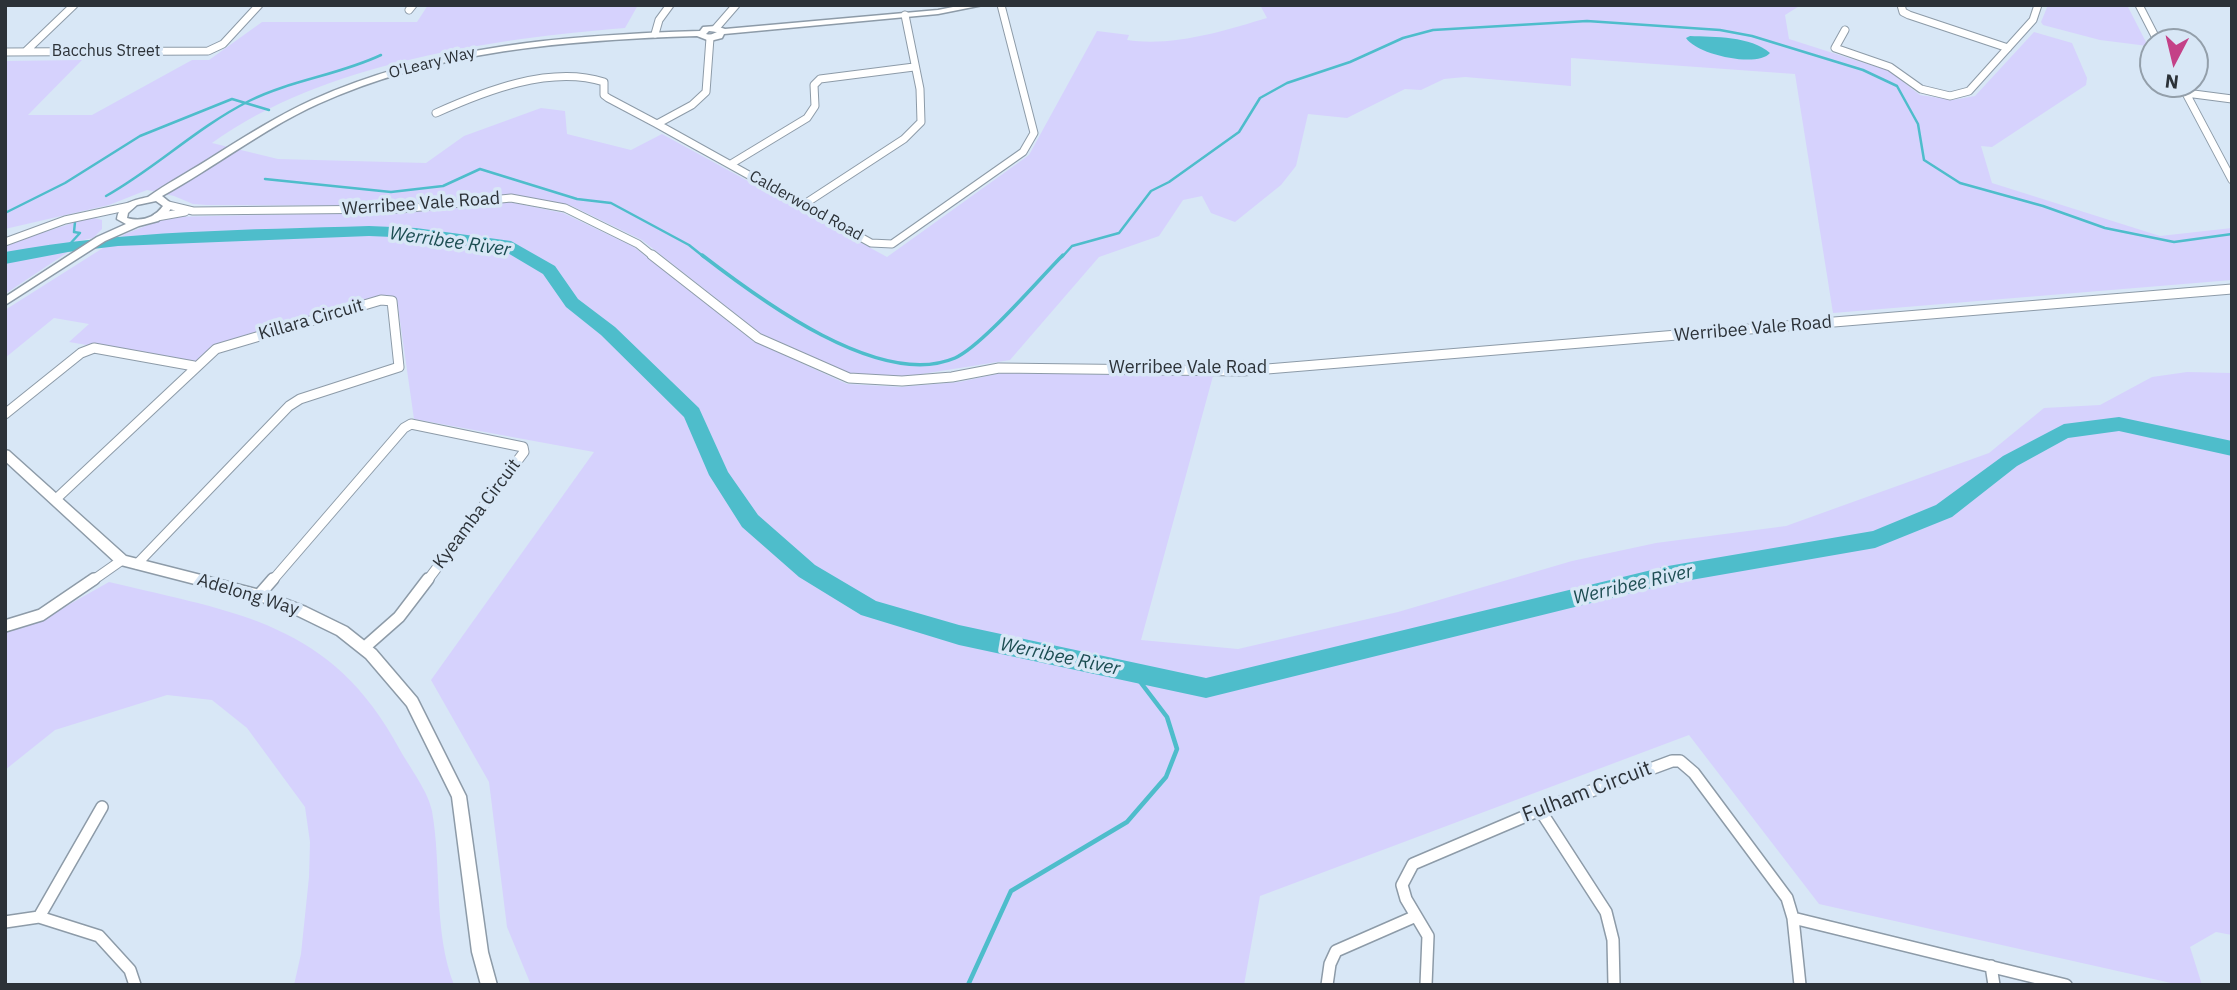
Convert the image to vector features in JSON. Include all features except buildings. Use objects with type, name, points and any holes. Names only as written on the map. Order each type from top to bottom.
[{"type":"street","points":[[26,51],[74,5]]},
{"type":"street","name":"Bacchus Street","points":[[5,52],[208,51],[223,44],[259,5]]},
{"type":"street","points":[[655,34],[659,20],[670,5]]},
{"type":"street","points":[[719,30],[736,5]]},
{"type":"street","points":[[719,30],[905,15],[979,5]]},
{"type":"street","name":"Calderwood Road","points":[[436,114],[471,97],[530,81],[601,80],[608,98],[871,243],[892,244],[1023,152],[1034,133],[1001,5]]},
{"type":"street","points":[[1901,5],[1903,12],[1909,15],[2008,48]]},
{"type":"street","points":[[1845,30],[1835,48],[1890,67],[1921,89],[1950,96],[1969,91],[2033,20],[2038,5]]},
{"type":"street","points":[[2139,5],[2151,28]]},
{"type":"street","points":[[803,205],[914,131],[922,113],[905,15]]},
{"type":"street","name":"O'Leary Way","points":[[130,206],[152,198],[188,178],[304,107],[385,75],[486,49],[536,42],[655,34],[706,36],[719,30]]},
{"type":"street","points":[[657,124],[692,105],[706,92],[706,36]]},
{"type":"street","points":[[731,164],[807,118],[815,106],[814,85],[820,79],[914,67]]},
{"type":"street","points":[[2209,96],[2232,99]]},
{"type":"street","points":[[2189,98],[2232,180]]},
{"type":"street","name":"O'Leary Way","points":[[157,217],[188,178]]},
{"type":"street","points":[[152,198],[168,203]]},
{"type":"street","name":"Werribee Vale Road","points":[[157,217],[193,211],[401,209],[511,198],[565,208],[638,244],[758,338],[849,378],[902,381],[999,368],[1243,371],[2232,289]]},
{"type":"street","name":"Werribee Vale Road","points":[[168,203],[193,211]]},
{"type":"street","points":[[5,242],[65,220],[130,206]]},
{"type":"street","points":[[101,239],[130,206]]},
{"type":"street","points":[[99,214],[137,223]]},
{"type":"street","points":[[5,302],[101,239],[157,217]]},
{"type":"street","name":"Killara Circuit","points":[[56,499],[194,366],[216,349],[381,300],[392,302],[400,367],[300,399],[130,562]]},
{"type":"street","points":[[5,414],[80,353],[94,348],[194,366]]},
{"type":"street","name":"Kyeamba Circuit","points":[[259,595],[404,428],[411,424],[523,447],[524,452],[400,617],[365,647]]},
{"type":"street","name":"Adelong Way","points":[[5,454],[130,562],[259,595],[301,611],[365,647],[412,702],[459,796],[480,952],[489,985]]},
{"type":"street","points":[[5,626],[41,615],[130,562]]},
{"type":"street","name":"Fulham Circuit","points":[[1426,985],[1428,936],[1402,885],[1413,864],[1540,810],[1665,762],[1680,761],[1694,773],[1787,898],[1793,918],[1800,985]]},
{"type":"street","points":[[39,917],[102,807]]},
{"type":"street","points":[[1540,810],[1606,912],[1613,940],[1614,985]]},
{"type":"street","points":[[1327,985],[1330,964],[1336,951],[1416,916]]},
{"type":"street","points":[[5,922],[39,917],[99,936],[130,970],[135,985]]},
{"type":"street","points":[[1793,918],[2066,985]]},
{"type":"street","points":[[1991,966],[1994,985]]},
{"type":"shaded area","points":[[428,5],[638,5],[625,28],[520,39],[465,48],[356,74],[305,93],[256,116],[212,143],[278,159],[426,163],[464,136],[541,108],[565,111],[567,134],[631,150],[662,134],[887,257],[1029,155],[1097,31],[1129,35],[1127,40],[1144,42],[1180,40],[1267,18],[1260,5],[1801,5],[1785,15],[1789,39],[1889,71],[1920,95],[1953,100],[1975,96],[2034,32],[2072,43],[2087,78],[2086,85],[1992,147],[1981,146],[1992,183],[2160,236],[2232,228],[2232,280],[1833,313],[1795,74],[1571,58],[1571,86],[1465,77],[1444,79],[1421,90],[1405,89],[1347,118],[1308,114],[1296,166],[1281,185],[1235,222],[1211,213],[1202,196],[1183,200],[1159,236],[1099,257],[1010,360],[903,377],[852,375],[760,333],[642,240],[572,206],[514,196],[401,206],[207,205],[193,204],[174,196],[147,190],[109,205],[5,229],[5,61],[82,60],[28,115],[92,115],[192,60],[209,60],[262,22],[417,22]]},
{"type":"shaded area","points":[[2048,5],[2127,5],[2139,28],[2139,45],[2100,40],[2043,25],[2041,22]]},
{"type":"shaded area","points":[[509,202],[563,213],[634,247],[753,341],[847,384],[900,387],[959,382],[1002,373],[1213,376],[1141,640],[1238,649],[1398,612],[1572,561],[1656,543],[1786,526],[1989,453],[2044,408],[2100,405],[2152,377],[2187,372],[2232,373],[2232,935],[2216,932],[2190,947],[2202,985],[2180,985],[1819,904],[1689,735],[1260,896],[1244,985],[531,985],[507,927],[489,782],[431,680],[594,452],[414,419],[397,300],[391,298],[248,334],[213,347],[194,363],[69,342],[89,324],[54,318],[5,358],[5,310],[125,234],[169,217],[399,212]]},
{"type":"shaded area","points":[[91,217],[102,220],[102,229],[93,238],[5,257],[5,245]]},
{"type":"shaded area","points":[[80,244],[5,294],[5,260]]},
{"type":"shaded area","points":[[109,582],[199,603],[277,630],[312,649],[344,674],[373,707],[430,803],[435,833],[440,921],[447,964],[454,985],[294,985],[301,954],[309,877],[310,842],[305,807],[247,728],[212,700],[167,695],[55,730],[5,770],[5,632],[40,621]]},
{"type":"water","points":[[1690,36],[1743,40],[1770,53],[1753,59],[1728,57],[1702,50],[1686,38]]},
{"type":"waterway","points":[[1062,257],[1072,246],[1119,233],[1151,191],[1169,182],[1239,132],[1260,98],[1287,83],[1350,62],[1403,38],[1433,30],[1587,21],[1720,30],[1752,36],[1863,70],[1897,86],[1918,124],[1924,160],[1960,183],[2043,206],[2105,228],[2174,242],[2232,234]]},
{"type":"waterway","points":[[246,103],[281,88],[349,68],[381,55]]},
{"type":"waterway","points":[[5,213],[65,183],[140,136],[232,99],[246,103]]},
{"type":"waterway","points":[[106,196],[211,123],[246,103]]},
{"type":"waterway","points":[[246,103],[269,110]]},
{"type":"waterway","points":[[265,179],[391,192],[443,186],[480,169],[577,199],[611,203],[689,245],[704,257]]},
{"type":"waterway","points":[[68,246],[80,233],[74,232],[75,222]]},
{"type":"waterway","name":"Werribee River","points":[[5,258],[68,246],[118,241],[369,231],[416,233],[511,247],[549,270],[572,303],[608,331],[692,413],[719,475],[750,521],[807,571],[869,608],[959,635],[1025,647],[1135,675],[1206,688],[1668,575],[1875,539],[1944,511],[2010,461],[2064,431],[2119,424],[2232,449]]},
{"type":"waterway","points":[[702,255],[755,294],[822,335],[857,351],[892,362],[925,365],[955,358],[980,340],[1063,255]]},
{"type":"waterway","points":[[968,985],[1011,891],[1127,822],[1166,777],[1177,749],[1167,717],[1135,675]]}]
